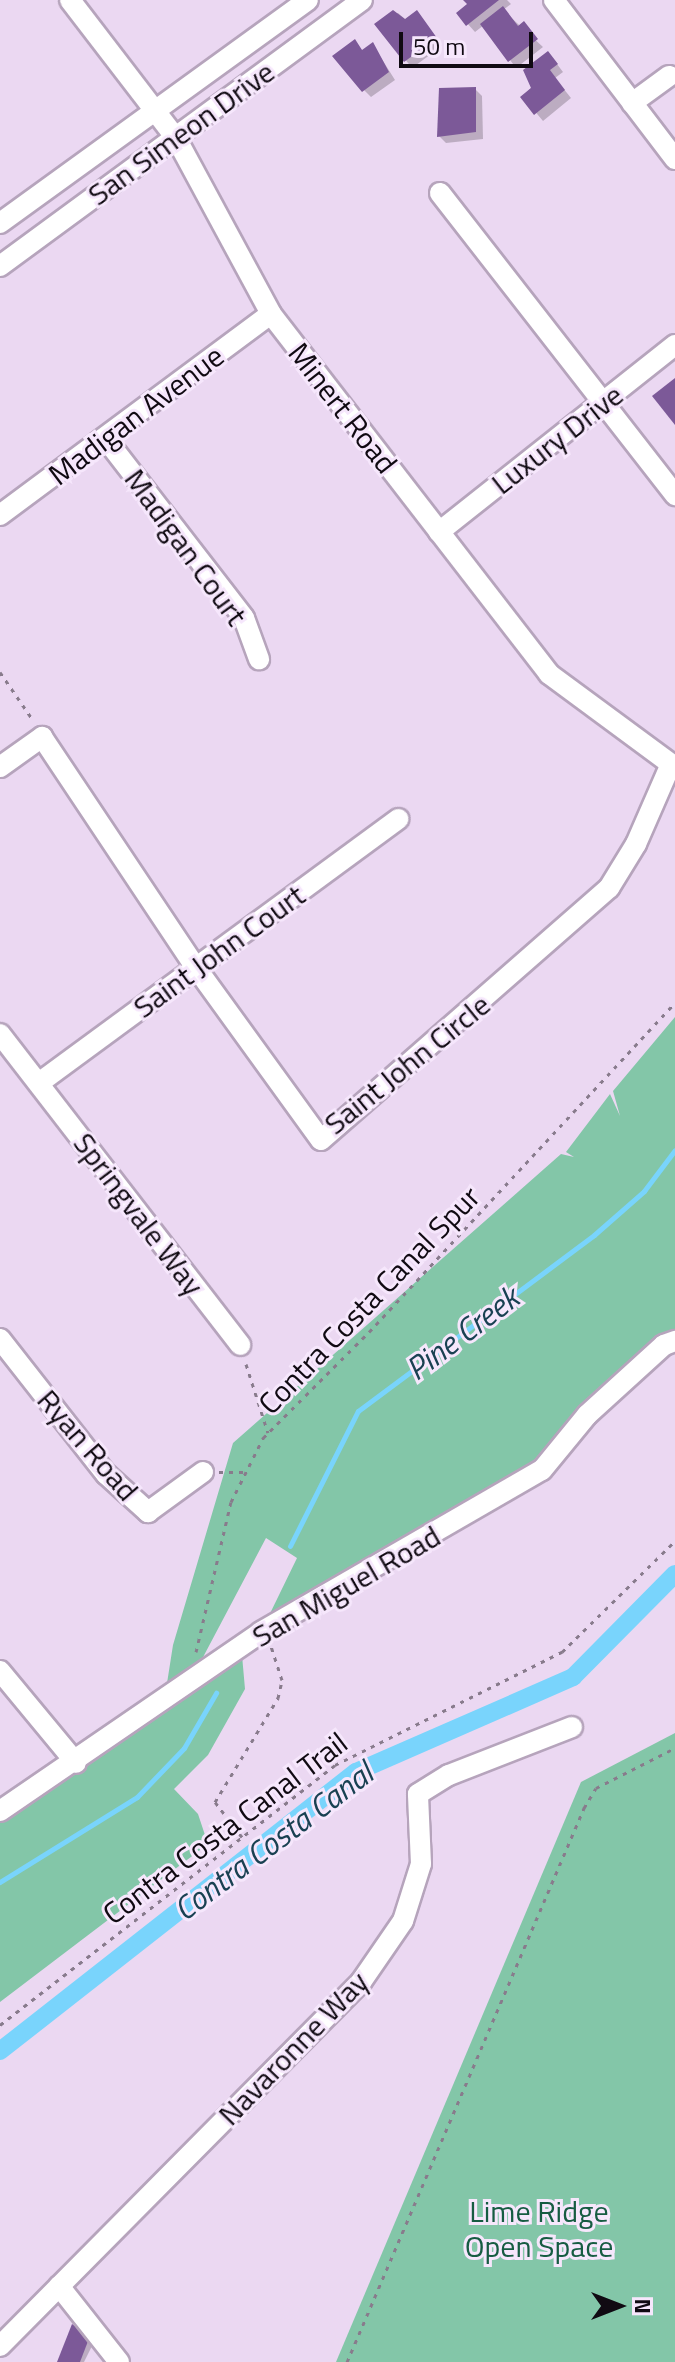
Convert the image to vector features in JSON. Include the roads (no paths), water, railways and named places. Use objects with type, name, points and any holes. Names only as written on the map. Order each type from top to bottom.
[{"type":"street","name":"Minert Road","points":[[70,0],[176,138],[271,314],[549,674],[673,765]]},
{"type":"street","name":"San Simeon Drive","points":[[0,223],[308,0]]},
{"type":"street","name":"San Simeon Drive","points":[[0,266],[362,0]]},
{"type":"street","points":[[554,0],[675,159]]},
{"type":"street","points":[[632,103],[669,76]]},
{"type":"street","points":[[440,193],[605,401],[675,495]]},
{"type":"street","name":"Madigan Avenue","points":[[0,515],[271,314]]},
{"type":"street","name":"Luxury Drive","points":[[439,532],[675,345]]},
{"type":"street","name":"Madigan Court","points":[[105,438],[244,618],[259,659]]},
{"type":"street","name":"Saint John Circle","points":[[0,767],[42,737],[197,969],[321,1140],[609,888],[636,844],[673,765]]},
{"type":"street","name":"Saint John Court","points":[[39,1083],[398,819]]},
{"type":"street","name":"Springvale Way","points":[[0,1034],[240,1345]]},
{"type":"street","name":"Ryan Road","points":[[0,1339],[106,1474],[148,1512],[203,1472]]},
{"type":"street","name":"San Miguel Road","points":[[0,1811],[76,1763],[261,1632],[542,1470],[587,1415],[664,1345],[675,1341]]},
{"type":"street","points":[[0,1671],[76,1763]]},
{"type":"street","name":"Navaronne Way","points":[[0,2346],[361,1982],[403,1921],[421,1864],[418,1794],[449,1775],[572,1727]]},
{"type":"street","points":[[59,2286],[119,2362]]},
{"type":"waterway","name":"Pine Creek","points":[[290,1546],[358,1411],[594,1235],[644,1191],[675,1150]]},
{"type":"waterway","name":"Contra Costa Canal","points":[[0,2051],[356,1772],[573,1677],[675,1574]]},
{"type":"waterway","name":"Pine Creek","points":[[0,1882],[137,1797],[184,1748],[216,1693]]},
{"type":"park label","name":"Lime Ridge Open Space","points":[[539,2228]]}]
